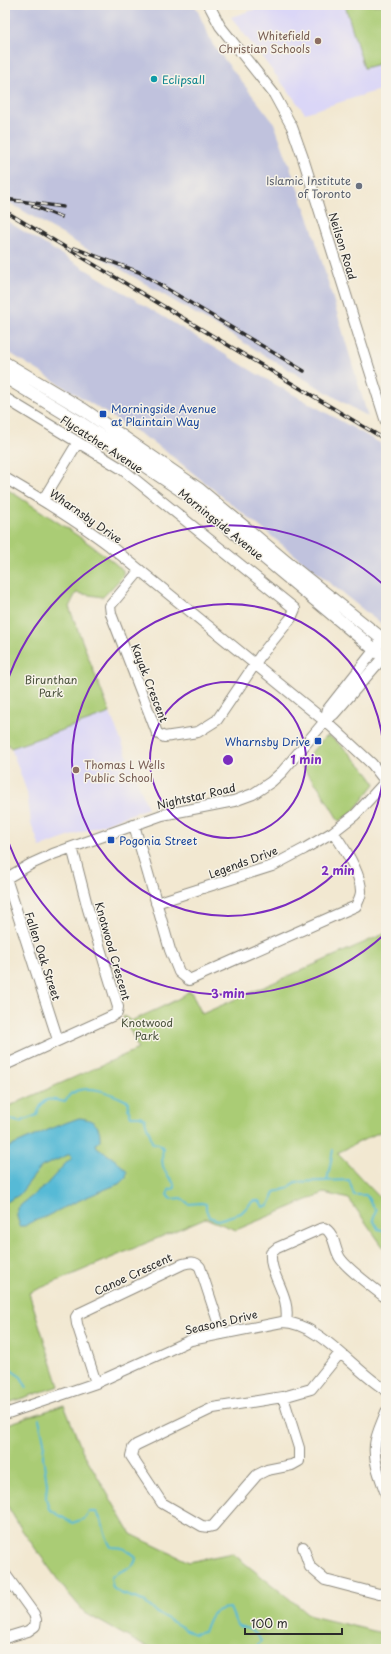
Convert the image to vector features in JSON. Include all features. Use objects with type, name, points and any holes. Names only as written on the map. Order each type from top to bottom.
[{"type":"main road","name":"Morningside Avenue","points":[[5,363],[84,410],[200,490],[281,565],[383,655]]},
{"type":"main road","name":"Morningside Avenue","points":[[5,377],[81,423],[194,499],[281,565],[385,639]]},
{"type":"street","name":"Neilson Road","points":[[209,5],[220,26],[274,94],[292,127],[386,422]]},
{"type":"street","name":"Flycatcher Avenue","points":[[5,398],[122,469],[295,609],[255,665]]},
{"type":"street","points":[[43,500],[78,442]]},
{"type":"street","name":"Wharnsby Drive","points":[[5,478],[43,500],[88,530],[140,570],[360,752],[372,764],[386,782]]},
{"type":"street","name":"Kayak Crescent","points":[[140,570],[110,606],[111,614],[157,733],[164,737],[198,732],[217,720],[255,665]]},
{"type":"street","name":"Nightstar Road","points":[[5,879],[31,864],[72,847],[162,815],[234,801],[253,794],[271,782],[282,772],[324,721],[334,714],[383,655],[385,639]]},
{"type":"street","name":"Legends Drive","points":[[156,903],[272,866],[333,832],[354,815],[386,782]]},
{"type":"street","points":[[134,825],[156,903],[179,972],[189,980],[356,906],[361,897],[361,890],[350,859],[333,832]]},
{"type":"street","name":"Knotwood Crescent","points":[[5,1065],[112,1016],[117,1012],[118,1007],[88,909],[72,847]]},
{"type":"street","name":"Fallen Oak Street","points":[[5,879],[58,1040]]},
{"type":"street","points":[[286,1322],[288,1314],[286,1304],[271,1259],[271,1254],[277,1248],[324,1228],[330,1233],[337,1252],[343,1262],[386,1298]]},
{"type":"street","name":"Canoe Crescent","points":[[96,1383],[77,1324],[76,1317],[78,1314],[184,1264],[191,1262],[196,1263],[200,1267],[222,1334]]},
{"type":"street","name":"Seasons Drive","points":[[5,1414],[96,1383],[191,1340],[286,1322],[296,1324],[312,1331],[386,1390]]},
{"type":"street","points":[[283,1397],[299,1448],[299,1461],[297,1464],[267,1470],[257,1476],[213,1526],[202,1526],[162,1503],[131,1456],[133,1448],[136,1445],[213,1408],[283,1397],[311,1389],[340,1353]]},
{"type":"street","points":[[386,1412],[377,1435],[374,1452],[386,1494]]},
{"type":"street","points":[[303,1547],[310,1567],[325,1580],[378,1594],[386,1593]]},
{"type":"street","points":[[5,1574],[34,1614],[36,1620],[35,1626],[28,1632],[5,1638]]},
{"type":"shaded area","points":[[5,5],[195,5],[213,45],[274,123],[312,228],[368,417],[5,200]]},
{"type":"shaded area","name":"Whitefield Christian Schools","points":[[268,5],[386,5],[386,88],[305,113],[231,17]]},
{"type":"shaded area","points":[[5,220],[257,374],[380,443],[386,463],[386,618],[381,624],[168,453],[5,350]]},
{"type":"shaded area","name":"Thomas L Wells Public School","points":[[110,713],[148,808],[40,847],[31,823],[27,792],[11,748]]},
{"type":"green space","points":[[345,5],[386,5],[386,62],[364,68]]},
{"type":"green space","name":"Birunthan Park","points":[[5,488],[80,537],[123,570],[123,576],[103,597],[76,593],[69,607],[110,713],[11,748],[5,741]]},
{"type":"green space","points":[[329,736],[354,758],[367,772],[375,784],[351,814],[339,821],[318,786],[300,765],[324,738]]},
{"type":"green space","name":"Knotwood Park","points":[[386,933],[386,1129],[337,1153],[386,1204],[386,1251],[349,1199],[324,1193],[236,1230],[205,1218],[29,1293],[59,1386],[5,1404],[5,1108],[138,1049],[123,1018],[124,1016],[131,1021],[170,1003],[187,992],[191,992],[202,1014]]},
{"type":"green space","points":[[64,1405],[82,1450],[131,1534],[189,1562],[232,1553],[311,1616],[386,1634],[386,1649],[157,1649],[144,1646],[85,1613],[63,1587],[22,1530],[5,1502],[5,1425]]},
{"type":"water","points":[[79,1118],[89,1120],[96,1124],[100,1135],[100,1140],[96,1144],[97,1147],[124,1168],[127,1172],[126,1178],[121,1183],[25,1226],[20,1226],[17,1217],[17,1208],[45,1186],[72,1158],[70,1154],[41,1167],[19,1195],[5,1203],[5,1149]]},
{"type":"waterway","points":[[5,1121],[9,1119],[19,1122],[37,1115],[44,1101],[50,1099],[65,1102],[69,1095],[79,1090],[94,1089],[101,1091],[129,1102],[128,1109],[131,1116],[140,1116],[145,1119],[152,1143],[159,1144],[163,1148],[163,1166],[175,1186],[175,1188],[169,1190],[167,1195],[171,1199],[181,1198],[189,1204],[206,1204],[209,1217],[218,1220],[241,1213],[253,1201],[260,1201],[263,1207],[269,1205],[275,1192],[289,1188],[295,1182],[349,1180],[354,1195],[366,1195],[376,1211],[373,1219],[378,1229],[386,1231]]},
{"type":"waterway","points":[[327,1181],[333,1150]]},
{"type":"waterway","points":[[5,1366],[21,1377],[27,1388]]},
{"type":"waterway","points":[[39,1419],[44,1441],[43,1457],[47,1484],[46,1498],[49,1509],[72,1523],[84,1519],[89,1512],[96,1512],[101,1520],[111,1547],[125,1549],[131,1552],[136,1558],[132,1566],[111,1578],[113,1588],[120,1593],[143,1601],[159,1614],[194,1634],[204,1632],[212,1614],[224,1608],[230,1608],[237,1625],[251,1630],[257,1635],[261,1641],[258,1645],[258,1649]]},
{"type":"railway","points":[[5,199],[63,207]]},
{"type":"railway","points":[[33,206],[61,217]]},
{"type":"railway","points":[[5,211],[386,440]]},
{"type":"railway","points":[[74,248],[139,272],[304,371]]},
{"type":"place","name":"Whitefield Christian Schools","points":[[318,41]]},
{"type":"place","name":"Eclipsall","points":[[154,79]]},
{"type":"place","name":"Islamic Institute of Toronto","points":[[359,186]]},
{"type":"place","name":"Morningside Avenue at Plaintain Way","points":[[103,414]]},
{"type":"place","name":"Wharnsby Drive","points":[[318,741]]},
{"type":"place","name":"Thomas L Wells Public School","points":[[76,770]]},
{"type":"place","name":"Pogonia Street","points":[[111,840]]}]
